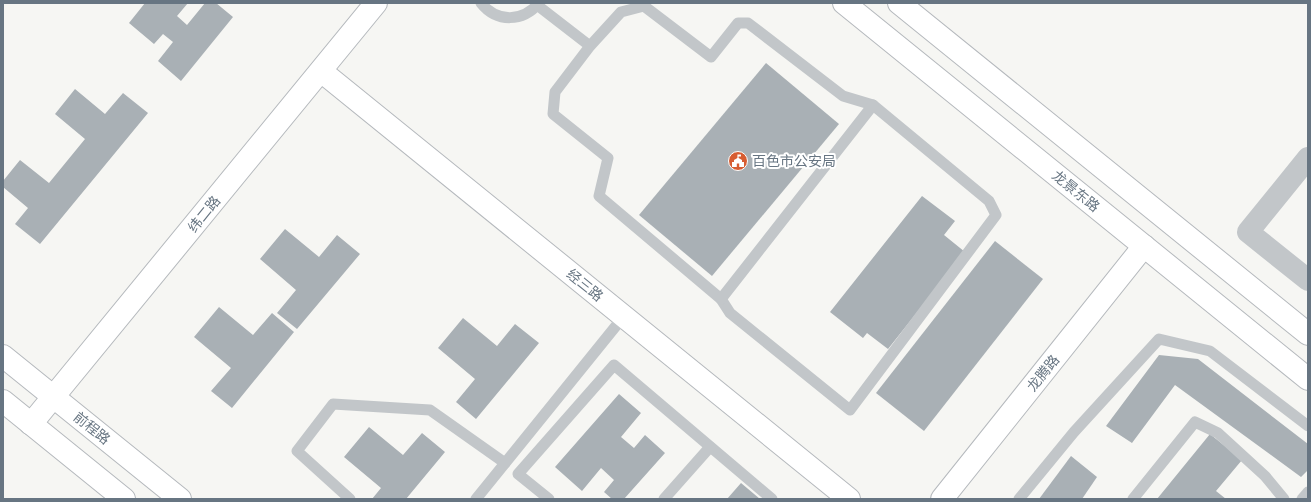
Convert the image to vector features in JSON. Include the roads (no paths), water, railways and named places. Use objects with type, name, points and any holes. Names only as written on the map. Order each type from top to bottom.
[{"type":"main road","name":"纬二路","points":[[32,424],[376,3]]},
{"type":"main road","name":"龙景东路","points":[[844,3],[1308,379]]},
{"type":"main road","points":[[899,3],[1308,334]]},
{"type":"main road","name":"经三路","points":[[321,71],[849,499]]},
{"type":"main road","name":"龙腾路","points":[[942,499],[1144,246]]},
{"type":"main road","name":"前程路","points":[[3,356],[180,499]]},
{"type":"main road","points":[[3,401],[124,499]]},
{"type":"street","points":[[1308,158],[1248,232],[1308,280]]},
{"type":"lane","points":[[482,3],[494,15],[504,18],[525,15],[538,4],[590,46]]},
{"type":"lane","points":[[644,6],[710,57],[738,23],[748,23],[843,96],[873,105],[989,201],[996,215],[850,410],[730,313],[720,299],[599,196],[608,158],[553,114],[555,92],[590,46],[621,12],[644,6]]},
{"type":"lane","points":[[720,299],[873,105]]},
{"type":"lane","points":[[476,499],[624,316]]},
{"type":"lane","points":[[1019,499],[1074,432],[1159,339],[1210,351],[1308,426]]},
{"type":"lane","points":[[549,499],[518,474],[614,365],[772,499]]},
{"type":"lane","points":[[350,499],[297,451],[332,404],[430,410],[505,463]]},
{"type":"lane","points":[[1133,499],[1195,422],[1218,433],[1266,476],[1284,499]]},
{"type":"lane","points":[[664,499],[710,447]]},
{"type":"lane","points":[[1302,499],[1308,492]]},
{"type":"place","name":"百色市公安局","points":[[738,161]]}]
